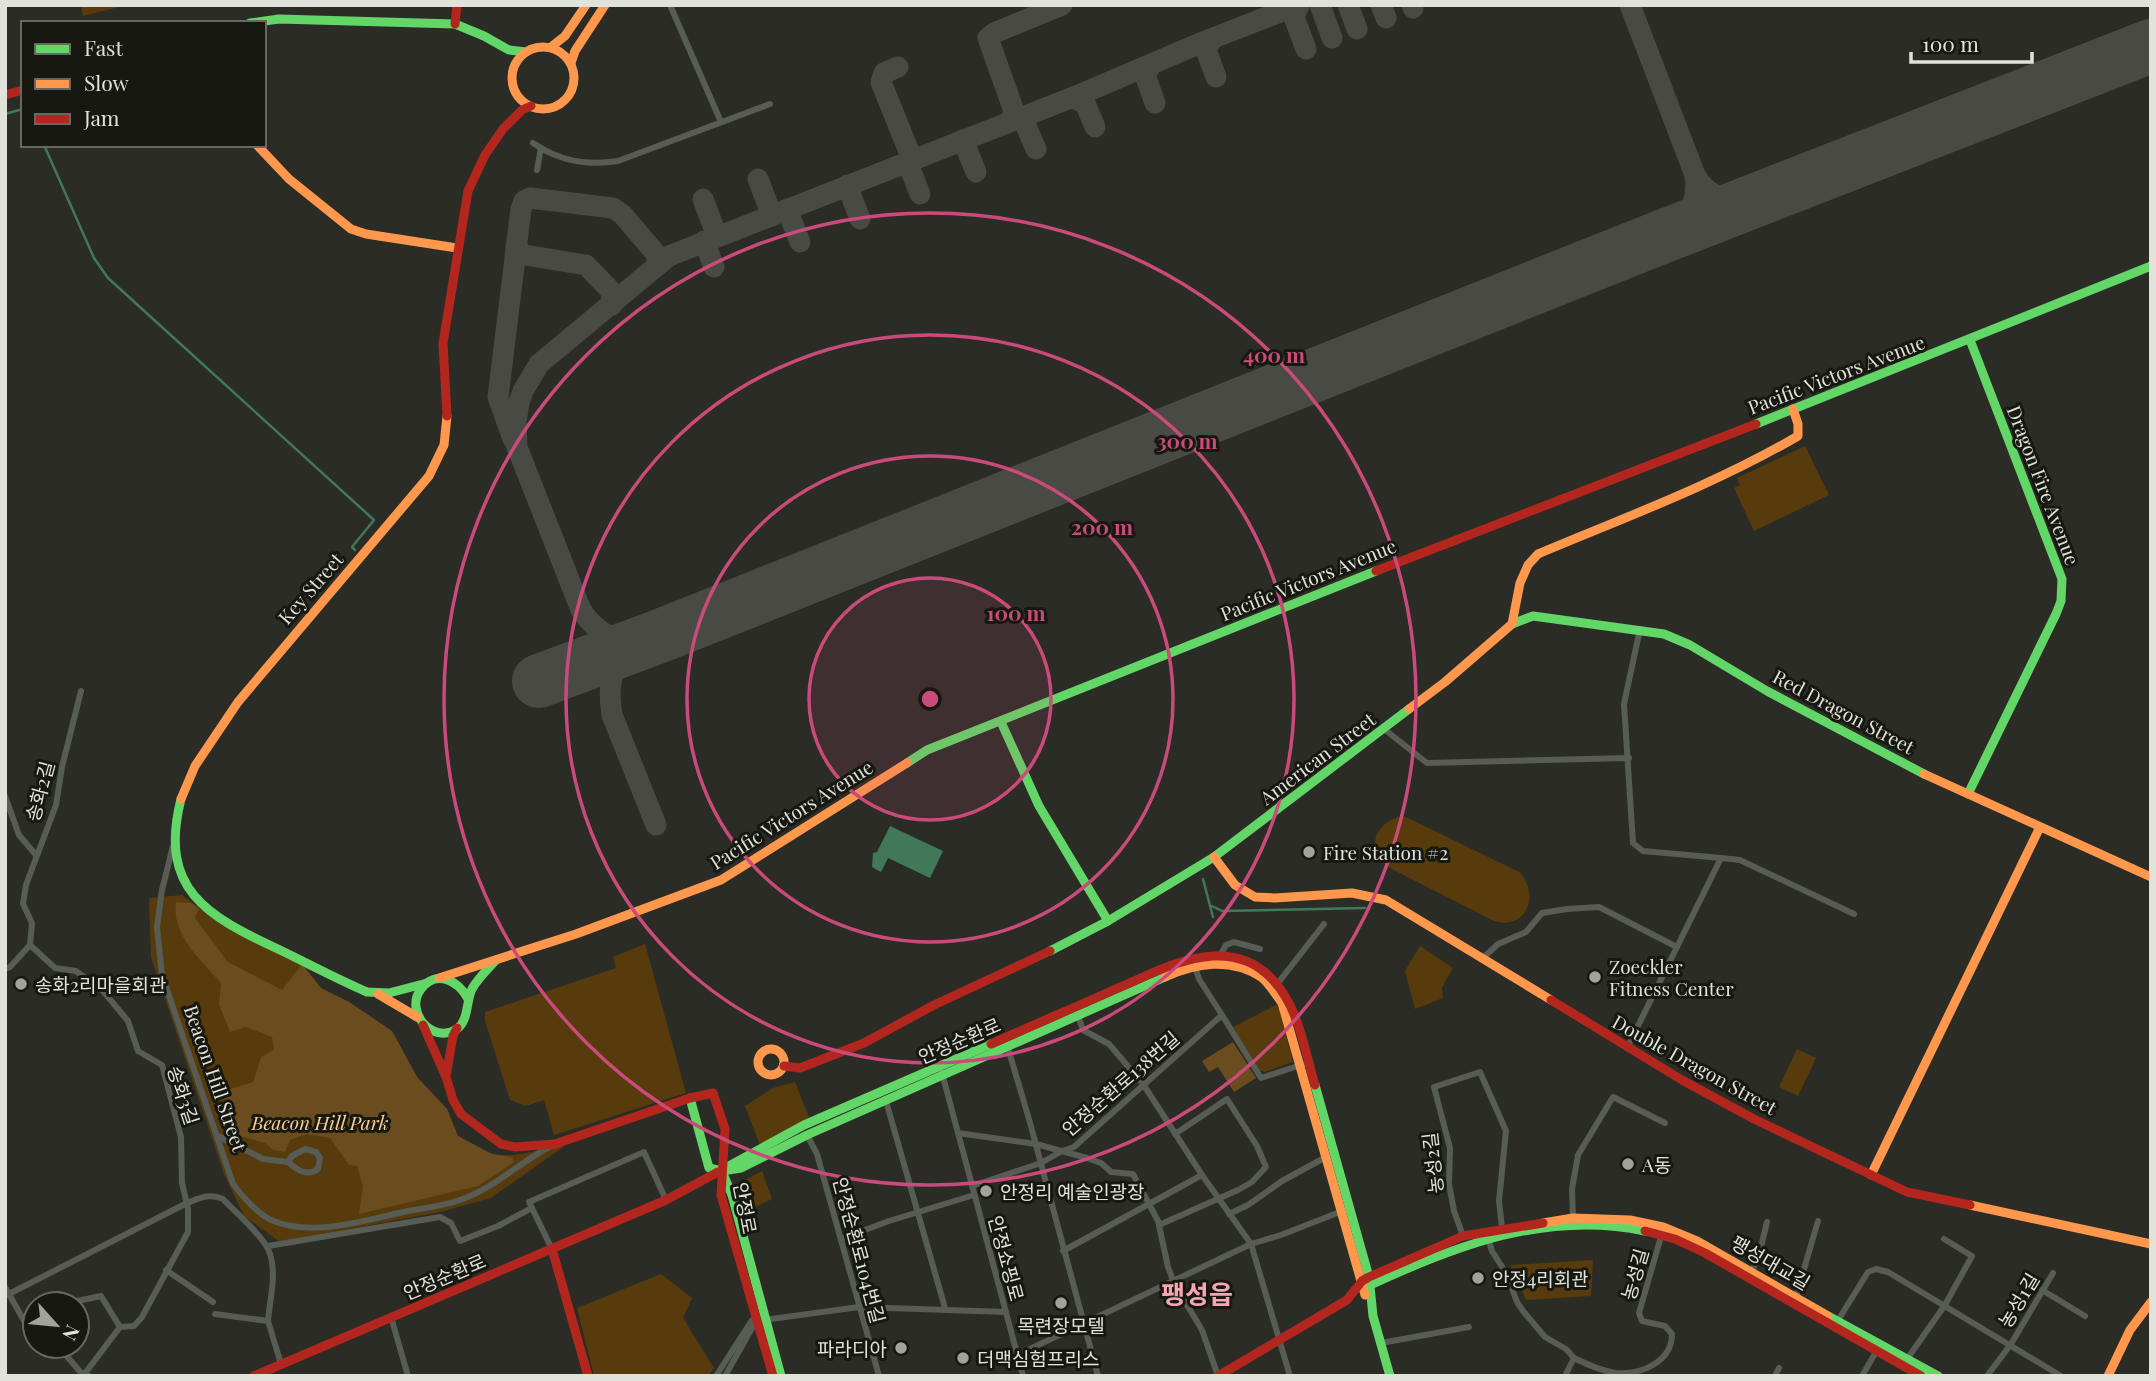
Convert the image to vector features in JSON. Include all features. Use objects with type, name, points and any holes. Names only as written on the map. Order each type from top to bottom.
[{"type":"street","points":[[455,24],[457,5]]},
{"type":"street","points":[[551,47],[565,36],[586,5]]},
{"type":"street","points":[[571,63],[575,51],[605,5]]},
{"type":"street","points":[[670,5],[721,122]]},
{"type":"street","points":[[264,21],[279,19],[455,24],[509,50],[526,52]]},
{"type":"street","points":[[509,50],[514,66],[512,82],[520,98],[531,106],[549,108],[566,100],[575,82],[571,63],[563,53],[551,47],[538,47],[526,52],[514,66]]},
{"type":"street","points":[[518,112],[520,98]]},
{"type":"street","points":[[533,143],[569,161],[602,164],[618,161],[770,104]]},
{"type":"street","points":[[518,112],[531,106]]},
{"type":"street","name":"Key Street","points":[[420,1021],[371,993],[223,922],[209,912],[190,892],[176,863],[175,823],[187,784],[219,725],[306,619],[424,484],[442,455],[446,431],[443,344],[468,191],[474,174],[491,147],[518,112]]},
{"type":"street","points":[[259,147],[289,179],[351,229],[366,234],[457,248]]},
{"type":"street","points":[[537,170],[541,148]]},
{"type":"street","name":"Pacific Victors Avenue","points":[[439,978],[721,880],[927,750],[1395,563],[1970,340],[2151,265]]},
{"type":"street","name":"Dragon Fire Avenue","points":[[1968,794],[2056,614],[2063,590],[2062,579],[1970,340]]},
{"type":"street","points":[[1512,624],[1520,583],[1528,565],[1538,554],[1712,481],[1786,443],[1798,436],[1798,424],[1793,410]]},
{"type":"street","name":"Red Dragon Street","points":[[1512,624],[1533,616],[1664,634],[1690,645],[1767,691],[1931,777],[2151,877]]},
{"type":"street","name":"American Street","points":[[784,1066],[800,1069],[841,1054],[934,1005],[1011,971],[1108,921],[1214,857],[1384,729],[1512,624]]},
{"type":"street","points":[[1640,629],[1624,704],[1633,843],[1643,851],[1740,860],[1854,914]]},
{"type":"street","name":"송화2길","points":[[30,945],[32,923],[23,904],[26,885],[56,805],[62,767],[81,691]]},
{"type":"street","points":[[1001,722],[1039,806],[1108,921]]},
{"type":"street","points":[[1384,729],[1427,763],[1629,758]]},
{"type":"street","points":[[5,796],[19,835],[36,855]]},
{"type":"street","points":[[1871,1174],[2040,827]]},
{"type":"street","name":"Beacon Hill Street","points":[[174,842],[162,890],[157,928],[162,975],[233,1184],[244,1199],[268,1219],[288,1225],[345,1225],[460,1200],[554,1144],[690,1098],[713,1093]]},
{"type":"street","name":"Double Dragon Street","points":[[1214,857],[1235,885],[1251,895],[1270,899],[1352,893],[1386,900],[1627,1048],[1754,1119],[1908,1192],[2151,1244]]},
{"type":"street","points":[[1627,1048],[1721,858]]},
{"type":"street","points":[[1483,958],[1498,944],[1527,932],[1542,913],[1599,907],[1677,947]]},
{"type":"street","points":[[1278,983],[1324,924]]},
{"type":"street","points":[[1221,954],[1226,945],[1234,942],[1260,949]]},
{"type":"street","points":[[5,969],[30,945]]},
{"type":"street","name":"송화3길","points":[[30,945],[55,968],[76,971],[103,991],[128,1021],[138,1051],[162,1065],[181,1137],[182,1183],[187,1203],[188,1231],[142,1317],[134,1326],[120,1326],[83,1375]]},
{"type":"street","name":"안정순환로","points":[[1193,962],[1221,954],[1238,958],[1255,965],[1278,983],[1294,1012],[1326,1157],[1345,1210]]},
{"type":"street","points":[[446,1077],[453,1036],[467,1014],[468,999],[473,988],[496,960]]},
{"type":"street","points":[[1193,962],[1199,979],[1261,1077],[1305,1064]]},
{"type":"street","name":"안정순환로","points":[[722,1171],[741,1168],[1174,964],[1229,964],[1262,978],[1282,1003],[1305,1064],[1390,1376]]},
{"type":"street","points":[[371,993],[389,993],[439,978],[457,983],[468,999]]},
{"type":"street","points":[[427,983],[416,996],[415,1007],[461,1114],[492,1139],[514,1147],[554,1144]]},
{"type":"street","points":[[1076,1012],[1083,1030],[1109,1044],[1143,1084],[1251,1244],[1290,1376]]},
{"type":"street","name":"안정순환로138번길","points":[[972,1186],[1041,1163],[1074,1147],[1222,1015]]},
{"type":"street","points":[[420,1021],[440,1032],[458,1027]]},
{"type":"street","points":[[1006,1043],[1098,1376]]},
{"type":"street","name":"안정순환로","points":[[254,1376],[666,1200],[804,1125],[942,1072]]},
{"type":"street","name":"안정쇼핑로","points":[[942,1072],[1023,1376]]},
{"type":"street","name":"농성2길","points":[[1463,1236],[1454,1211],[1449,1184],[1450,1148],[1434,1087],[1480,1072],[1506,1131],[1499,1201],[1502,1228]]},
{"type":"street","name":"안정로","points":[[713,1093],[725,1129],[721,1195],[759,1318],[773,1376]]},
{"type":"street","points":[[1565,1376],[1574,1358],[1566,1349],[1545,1337],[1523,1311],[1487,1235],[1574,1222],[1572,1189],[1578,1155],[1613,1097],[1665,1123]]},
{"type":"street","points":[[690,1098],[709,1168],[722,1171]]},
{"type":"street","points":[[1159,1225],[1252,1182],[1266,1167],[1227,1099],[1175,1134]]},
{"type":"street","points":[[886,1101],[945,1308]]},
{"type":"street","points":[[958,1133],[1036,1144],[1101,1163],[1111,1172],[1133,1174],[1150,1202],[1174,1283],[1202,1329],[1218,1376],[1348,1300],[1366,1283]]},
{"type":"street","name":"안정순환로104번길","points":[[807,1135],[817,1154],[879,1376]]},
{"type":"street","points":[[218,1136],[263,1159],[288,1163],[299,1171],[312,1173],[321,1161],[316,1152],[305,1149],[292,1156],[288,1163]]},
{"type":"street","points":[[588,1376],[552,1249],[529,1202],[644,1152],[666,1200]]},
{"type":"street","points":[[1229,1214],[1326,1157]]},
{"type":"street","points":[[1063,1251],[1202,1175]]},
{"type":"street","points":[[21,1317],[6,1292],[207,1195],[223,1199],[268,1246],[273,1276],[268,1321],[284,1376]]},
{"type":"street","points":[[841,1239],[974,1195]]},
{"type":"street","points":[[268,1246],[440,1217],[451,1223],[460,1241],[498,1226],[532,1208]]},
{"type":"street","points":[[1017,1355],[1174,1283],[1251,1244],[1345,1210]]},
{"type":"street","name":"팽성대교길","points":[[1366,1283],[1502,1228],[1630,1220],[1697,1241],[1878,1348],[1905,1363],[1938,1376]]},
{"type":"street","points":[[1795,1300],[1818,1221]]},
{"type":"street","points":[[1750,1274],[1759,1255],[1766,1222]]},
{"type":"street","name":"농성길","points":[[1574,1358],[1616,1373],[1650,1367],[1666,1356],[1672,1342],[1672,1334],[1665,1326],[1642,1321],[1639,1313],[1662,1231]]},
{"type":"street","name":"팽성대교길","points":[[1366,1283],[1463,1236],[1487,1235]]},
{"type":"street","points":[[1920,1376],[1905,1363],[1945,1306],[1972,1256],[1944,1239]]},
{"type":"street","points":[[166,1270],[213,1302]]},
{"type":"street","name":"농성1길","points":[[1836,1324],[1868,1272],[1888,1272],[2061,1376]]},
{"type":"street","name":"농성1길","points":[[1987,1376],[2011,1344],[2053,1273]]},
{"type":"street","points":[[2042,1290],[2085,1316]]},
{"type":"street","points":[[91,1298],[101,1296],[120,1326]]},
{"type":"street","points":[[2108,1376],[2130,1329],[2151,1302]]},
{"type":"street","points":[[716,1376],[759,1318],[826,1313],[859,1307],[1006,1312]]},
{"type":"street","points":[[215,1314],[268,1321]]},
{"type":"street","points":[[391,1317],[408,1376]]},
{"type":"street","points":[[724,1376],[759,1318]]},
{"type":"street","name":"안정로","points":[[759,1318],[781,1376]]},
{"type":"street","points":[[1381,1343],[1469,1327]]},
{"type":"street","points":[[1862,1376],[1878,1348]]},
{"type":"street","points":[[70,1360],[83,1375],[89,1376]]},
{"type":"street","points":[[1775,1376],[1779,1368]]},
{"type":"green space","points":[[81,5],[127,5],[83,16]]},
{"type":"green space","points":[[1805,446],[1829,495],[1754,531],[1734,488],[1740,485],[1737,478]]},
{"type":"green space","points":[[1402,816],[1519,872],[1529,890],[1527,908],[1522,916],[1505,923],[1494,921],[1386,866],[1376,850],[1376,836],[1385,824]]},
{"type":"green space","name":"Beacon Hill Park","points":[[182,895],[231,931],[302,964],[321,988],[349,1002],[392,1031],[417,1077],[447,1109],[458,1136],[484,1151],[501,1155],[566,1145],[491,1198],[440,1212],[280,1242],[244,1216],[224,1174],[151,957],[149,898]]},
{"type":"green space","points":[[176,902],[192,903],[199,909],[195,918],[228,962],[282,990],[302,964],[321,988],[349,1002],[392,1031],[417,1077],[447,1109],[458,1136],[492,1154],[512,1157],[514,1162],[478,1186],[359,1214],[363,1186],[357,1166],[349,1165],[330,1138],[307,1134],[290,1140],[285,1152],[273,1150],[265,1143],[240,1136],[221,1092],[253,1082],[261,1057],[274,1050],[272,1037],[246,1027],[230,1032],[219,1004],[221,983],[183,936],[178,925]]},
{"type":"green space","points":[[645,944],[686,1093],[554,1135],[544,1100],[526,1106],[510,1100],[485,1021],[485,1012],[616,968],[613,957]]},
{"type":"green space","points":[[1420,946],[1453,968],[1442,987],[1443,998],[1415,1009],[1405,971]]},
{"type":"green space","points":[[1278,1004],[1293,1062],[1265,1072],[1259,1070],[1233,1027]]},
{"type":"green space","points":[[1233,1042],[1256,1078],[1234,1092],[1218,1067],[1209,1072],[1202,1061]]},
{"type":"green space","points":[[1797,1049],[1816,1058],[1798,1096],[1779,1087]]},
{"type":"green space","points":[[795,1082],[809,1117],[760,1145],[745,1106],[773,1088]]},
{"type":"green space","points":[[762,1171],[772,1199],[745,1212],[740,1183]]},
{"type":"green space","points":[[1593,1260],[1591,1296],[1526,1300],[1510,1265]]},
{"type":"green space","points":[[661,1274],[692,1298],[683,1318],[714,1368],[708,1376],[594,1376],[577,1308]]},
{"type":"shaded area","points":[[890,826],[943,851],[930,878],[888,858],[881,872],[872,867],[873,853],[877,852]]},
{"type":"waterway","points":[[5,114],[21,110]]},
{"type":"waterway","points":[[45,147],[94,258],[108,278],[374,520],[352,547],[355,550]]},
{"type":"waterway","points":[[1203,879],[1213,917]]},
{"type":"waterway","points":[[1212,906],[1222,911],[1365,908]]},
{"type":"taxiway","points":[[1011,121],[1014,111],[988,38],[994,33],[1062,5]]},
{"type":"taxiway","points":[[660,636],[636,640],[615,638],[598,629],[581,610],[517,447],[516,422],[519,403],[539,364],[669,256],[1081,94],[1298,5]]},
{"type":"taxiway","points":[[1299,5],[1294,17],[1306,49]]},
{"type":"taxiway","points":[[1320,5],[1332,38]]},
{"type":"taxiway","points":[[1348,5],[1357,29]]},
{"type":"taxiway","points":[[1381,5],[1386,18]]},
{"type":"taxiway","points":[[1630,5],[1695,175]]},
{"type":"taxiway","points":[[1212,39],[1206,50],[1216,77]]},
{"type":"taxiway","points":[[1151,65],[1145,75],[1155,103]]},
{"type":"taxiway","points":[[898,67],[884,73],[881,82],[912,159]]},
{"type":"taxiway","points":[[1072,98],[1085,103],[1095,127]]},
{"type":"taxiway","points":[[1022,117],[1036,149]]},
{"type":"taxiway","points":[[963,140],[976,172]]},
{"type":"taxiway","points":[[907,161],[920,194]]},
{"type":"taxiway","points":[[1664,236],[1680,224],[1690,210],[1695,194],[1695,175],[1701,184],[1717,196],[1735,200],[1764,197]]},
{"type":"taxiway","points":[[758,179],[772,216]]},
{"type":"taxiway","points":[[847,185],[860,219]]},
{"type":"taxiway","points":[[513,439],[498,397],[524,201],[530,198],[613,208],[623,215],[657,255],[657,266]]},
{"type":"taxiway","points":[[703,199],[717,236]]},
{"type":"taxiway","points":[[787,209],[800,242]]},
{"type":"taxiway","points":[[704,241],[714,267]]},
{"type":"taxiway","points":[[516,246],[525,255],[586,265],[611,291],[612,305]]},
{"type":"taxiway","points":[[649,641],[627,654],[620,662],[612,679],[610,702],[612,715],[656,825]]},
{"type":"runway","points":[[539,681],[660,636],[1664,236],[2151,46]]},
{"type":"traffic: fast","points":[[264,21],[279,19],[455,24],[509,50],[526,52]]},
{"type":"traffic: fast","points":[[1756,424],[2151,266]]},
{"type":"traffic: fast","points":[[1968,794],[2056,614],[2061,601],[2062,579],[1970,340]]},
{"type":"traffic: fast","points":[[907,763],[927,750],[1376,571]]},
{"type":"traffic: fast","points":[[1512,624],[1533,616],[1664,634],[1690,645],[1767,691],[1924,774]]},
{"type":"traffic: fast","points":[[1050,951],[1108,921],[1214,857],[1409,709]]},
{"type":"traffic: fast","points":[[1001,722],[1039,806],[1108,921]]},
{"type":"traffic: fast","points":[[181,799],[176,830],[176,856],[183,878],[195,896],[211,911],[230,925],[367,992],[389,993],[427,983]]},
{"type":"traffic: fast","points":[[468,999],[453,983],[433,980],[421,989],[417,998],[418,1016],[430,1029],[438,1033],[457,1029],[464,1021],[472,989],[496,960]]},
{"type":"traffic: fast","points":[[690,1098],[709,1168],[722,1171],[741,1168],[807,1135],[1165,977]]},
{"type":"traffic: fast","points":[[718,1172],[804,1125],[991,1044]]},
{"type":"traffic: fast","points":[[1315,1085],[1369,1277],[1373,1316],[1390,1376]]},
{"type":"traffic: fast","points":[[724,1176],[732,1195],[781,1376]]},
{"type":"traffic: fast","points":[[1366,1287],[1433,1258],[1501,1236],[1572,1225],[1645,1231]]},
{"type":"traffic: fast","points":[[1828,1316],[1938,1376]]},
{"type":"traffic: slow","points":[[551,47],[565,36],[586,5]]},
{"type":"traffic: slow","points":[[571,63],[575,51],[605,5]]},
{"type":"traffic: slow","points":[[537,47],[549,47],[565,56],[572,66],[574,78],[572,90],[565,100],[549,109],[537,109],[526,104],[517,95],[512,84],[512,72],[517,61],[526,52],[537,47]]},
{"type":"traffic: slow","points":[[259,147],[289,179],[351,229],[366,234],[457,248]]},
{"type":"traffic: slow","points":[[1409,709],[1512,624],[1520,583],[1528,565],[1538,554],[1703,485],[1798,436],[1798,424],[1793,409]]},
{"type":"traffic: slow","points":[[181,799],[195,766],[238,702],[429,476],[444,445],[447,416]]},
{"type":"traffic: slow","points":[[439,978],[576,934],[721,880],[907,763]]},
{"type":"traffic: slow","points":[[1924,774],[2151,877]]},
{"type":"traffic: slow","points":[[1871,1175],[2040,827]]},
{"type":"traffic: slow","points":[[1214,857],[1235,885],[1255,897],[1352,893],[1386,900],[1551,1000]]},
{"type":"traffic: slow","points":[[1165,977],[1188,968],[1213,964],[1238,967],[1261,977],[1282,1003],[1365,1295]]},
{"type":"traffic: slow","points":[[378,994],[417,1017]]},
{"type":"traffic: slow","points":[[771,1049],[780,1053],[784,1062],[780,1071],[771,1075],[762,1071],[758,1062],[762,1053],[771,1049]]},
{"type":"traffic: slow","points":[[1970,1205],[2151,1244]]},
{"type":"traffic: slow","points":[[1543,1223],[1573,1218],[1630,1220],[1663,1227],[1697,1241],[1828,1316]]},
{"type":"traffic: slow","points":[[2108,1376],[2130,1330],[2151,1302]]},
{"type":"traffic: jam","points":[[455,24],[457,5]]},
{"type":"traffic: jam","points":[[5,95],[21,91]]},
{"type":"traffic: jam","points":[[447,416],[443,343],[468,191],[485,155],[503,129],[522,110],[531,106]]},
{"type":"traffic: jam","points":[[1376,571],[1756,424]]},
{"type":"traffic: jam","points":[[784,1066],[800,1068],[864,1043],[934,1005],[1050,951]]},
{"type":"traffic: jam","points":[[991,1044],[1165,968],[1201,957],[1229,957],[1259,968],[1280,989],[1299,1028],[1315,1085]]},
{"type":"traffic: jam","points":[[1551,1000],[1682,1080],[1754,1119],[1907,1192],[1970,1205]]},
{"type":"traffic: jam","points":[[423,1025],[461,1114],[501,1144],[515,1147],[555,1144]]},
{"type":"traffic: jam","points":[[446,1076],[453,1036],[457,1028]]},
{"type":"traffic: jam","points":[[552,1145],[690,1098],[713,1093],[725,1129],[721,1195],[773,1376]]},
{"type":"traffic: jam","points":[[254,1376],[666,1200],[718,1172]]},
{"type":"traffic: jam","points":[[1218,1376],[1347,1300],[1362,1281],[1369,1277],[1463,1236],[1543,1223]]},
{"type":"traffic: jam","points":[[1645,1231],[1675,1239],[1705,1253],[1921,1376]]},
{"type":"traffic: jam","points":[[552,1249],[588,1376]]},
{"type":"place","name":"Fire Station #2","points":[[1309,852]]},
{"type":"place","name":"Zoeckler Fitness Center","points":[[1595,977]]},
{"type":"place","name":"송화2리마을회관","points":[[21,984]]},
{"type":"place","name":"A동","points":[[1628,1164]]},
{"type":"place","name":"안정리 예술인광장","points":[[986,1191]]},
{"type":"place","name":"안정4리회관","points":[[1478,1278]]},
{"type":"place","name":"목련장모텔","points":[[1061,1303]]},
{"type":"place","name":"파라디아","points":[[901,1348]]},
{"type":"place","name":"더맥심험프리스","points":[[963,1358]]},
{"type":"district","name":"팽성읍","points":[[1197,1293]]}]
